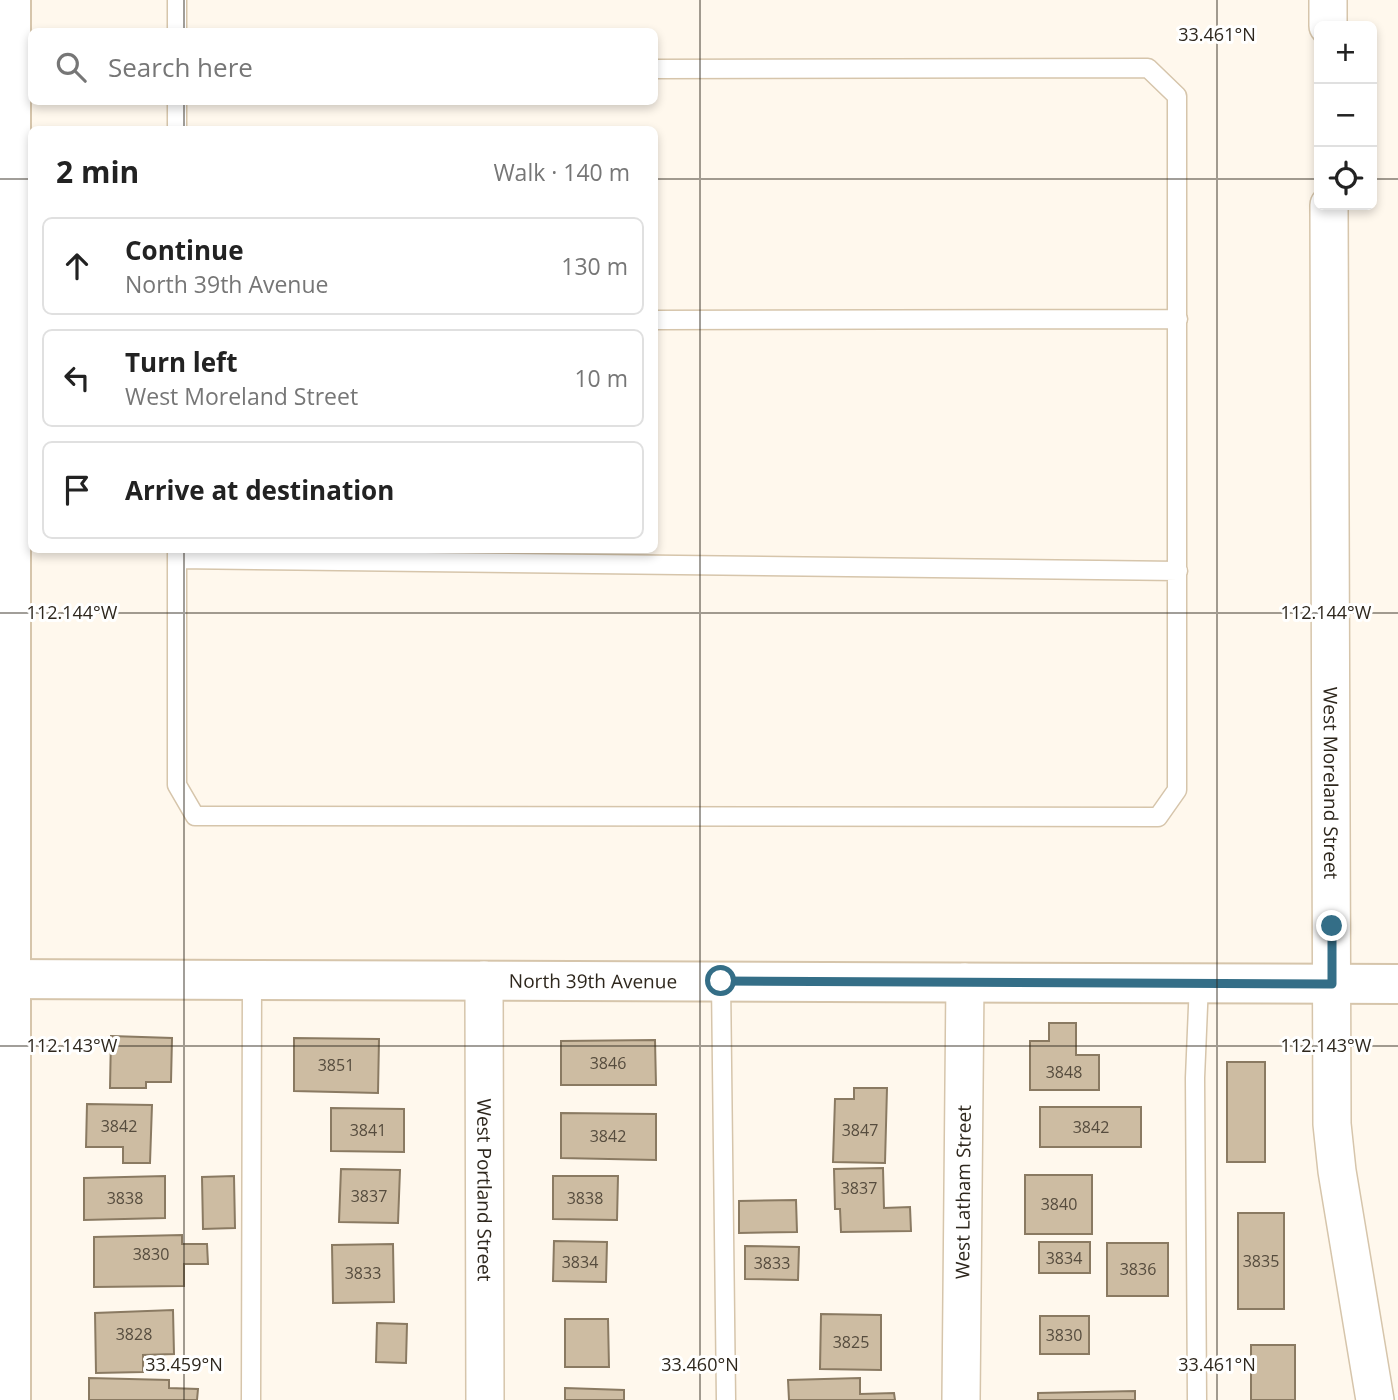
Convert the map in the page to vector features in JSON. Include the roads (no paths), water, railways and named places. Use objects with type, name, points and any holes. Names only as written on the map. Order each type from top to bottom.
[{"type":"street","points":[[11,0],[5,41],[21,446],[5,979],[11,1400]]},
{"type":"street","points":[[1328,0],[1328,21]]},
{"type":"street","name":"West Moreland Street","points":[[1329,210],[1332,1124],[1375,1400]]},
{"type":"street","name":"North 39th Avenue","points":[[5,979],[1398,984]]},
{"type":"street","name":"West Portland Street","points":[[484,980],[485,1400]]},
{"type":"street","name":"West Latham Street","points":[[961,1400],[965,982]]},
{"type":"lane","points":[[177,0],[177,28]]},
{"type":"lane","points":[[658,69],[1148,68],[1177,96],[1178,319],[1178,571],[1177,790],[1158,817],[195,816],[177,785],[177,554],[1178,571]]},
{"type":"lane","points":[[177,105],[177,126]]},
{"type":"lane","points":[[658,320],[1178,319]]},
{"type":"lane","points":[[251,1400],[252,979]]},
{"type":"lane","points":[[721,981],[726,1400]]},
{"type":"lane","points":[[1197,1400],[1195,1078],[1199,983]]}]
